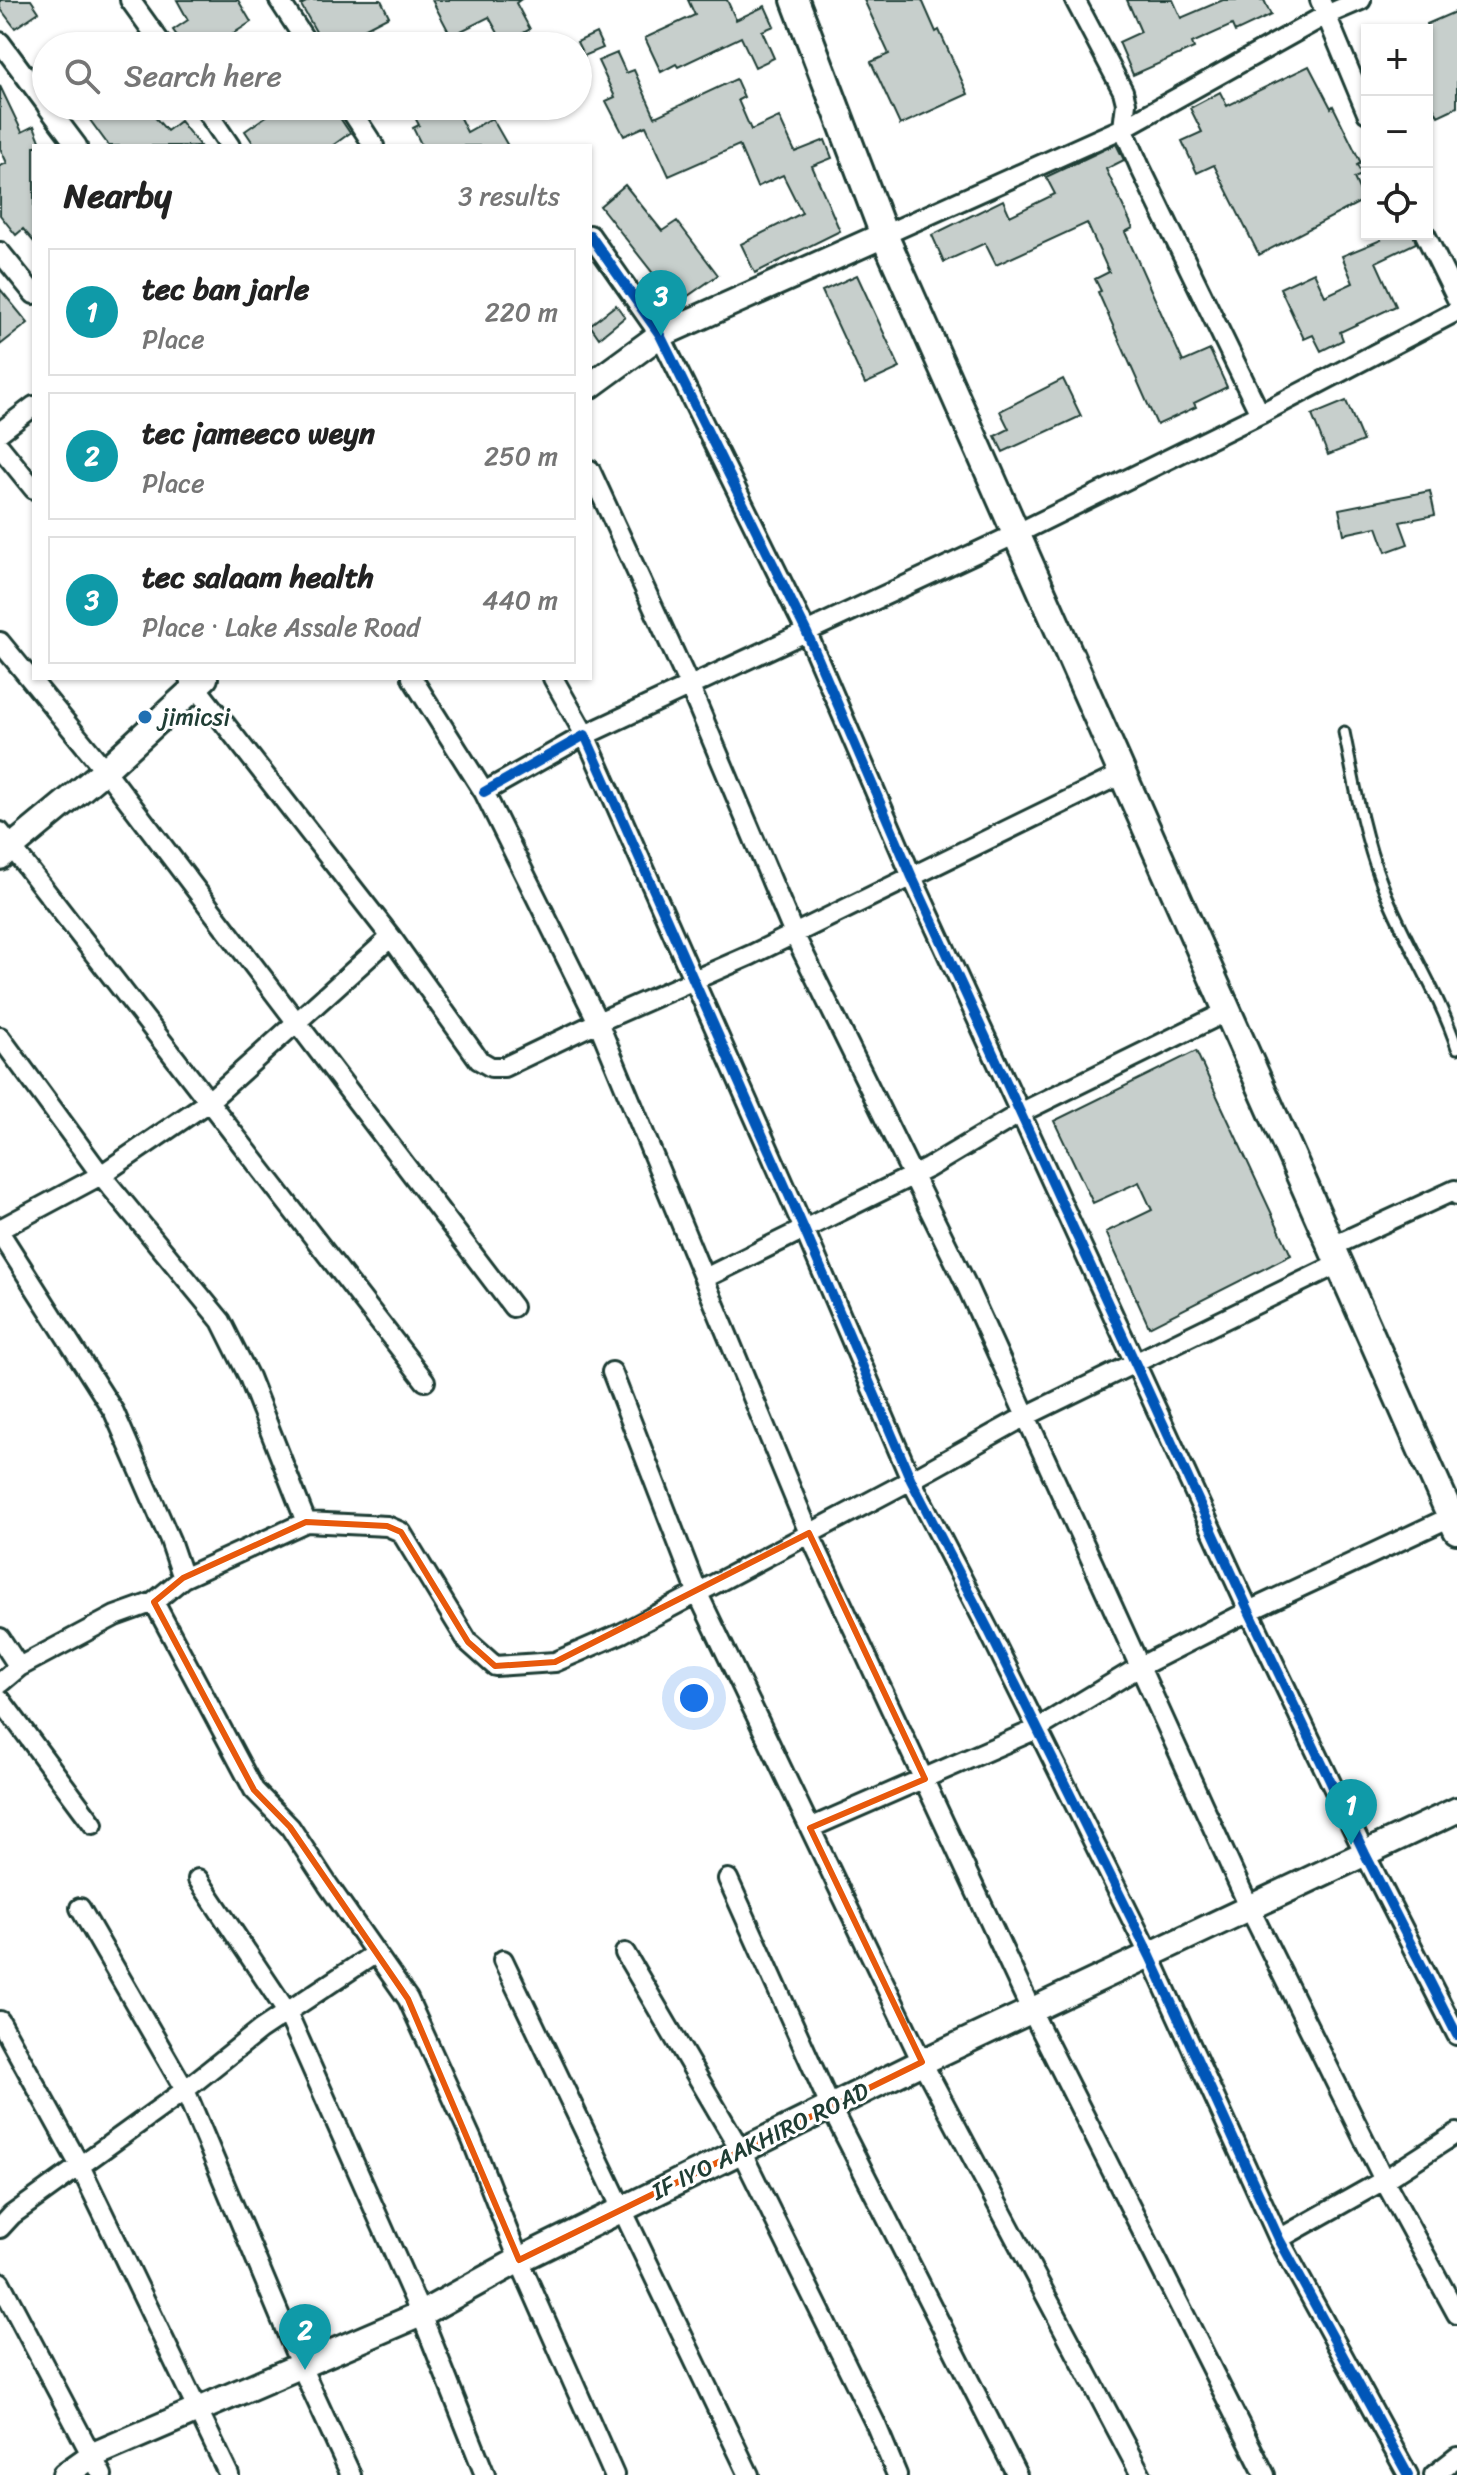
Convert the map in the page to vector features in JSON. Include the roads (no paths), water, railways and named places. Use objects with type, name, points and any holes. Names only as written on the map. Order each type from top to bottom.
[{"type":"main road","points":[[795,0],[884,235],[1335,1256],[1455,1520]]},
{"type":"street","points":[[130,0],[153,32]]},
{"type":"street","points":[[279,0],[300,32]]},
{"type":"street","points":[[1075,0],[1123,91],[1126,103],[1123,128],[1260,414]]},
{"type":"street","points":[[592,385],[660,335],[1123,128],[1323,8],[1361,0]]},
{"type":"street","points":[[1323,8],[1361,99]]},
{"type":"street","points":[[0,42],[32,85]]},
{"type":"street","points":[[58,120],[76,144]]},
{"type":"street","points":[[212,120],[229,144]]},
{"type":"street","points":[[357,120],[373,144]]},
{"type":"street","points":[[592,238],[660,335],[807,633],[912,877],[1249,1611],[1365,1854],[1457,2035]]},
{"type":"street","points":[[1428,240],[1457,299]]},
{"type":"street","points":[[0,252],[32,292]]},
{"type":"street","points":[[484,792],[585,735],[1016,534],[1260,414],[1457,311]]},
{"type":"street","points":[[0,432],[32,408]]},
{"type":"street","points":[[0,447],[32,487]]},
{"type":"street","points":[[592,474],[689,685],[794,934],[965,1282],[1250,1909],[1384,2180],[1457,2314]]},
{"type":"street","points":[[0,642],[105,770],[513,1307]]},
{"type":"street","points":[[413,680],[484,792],[598,1022],[809,1533],[1032,2012],[1265,2475]]},
{"type":"street","points":[[554,680],[585,735],[804,1229],[911,1480],[1150,1956],[1279,2239],[1408,2475]]},
{"type":"street","points":[[425,1381],[4,846],[105,770],[197,681],[391,937],[479,1060],[491,1067],[504,1067],[794,934],[1124,773]]},
{"type":"street","points":[[183,1578],[170,1540],[114,1412],[0,1231],[101,1175],[208,1102],[391,937]]},
{"type":"street","points":[[705,1278],[913,1175],[1022,1112],[1228,1011]]},
{"type":"street","points":[[0,1037],[101,1175],[221,1321],[249,1377],[306,1522]]},
{"type":"street","points":[[0,1683],[19,1667],[115,1616],[154,1602],[183,1578],[306,1522],[387,1526],[401,1532],[468,1642],[495,1666],[555,1662],[622,1633],[698,1594],[1024,1417],[1134,1362],[1456,1190]]},
{"type":"street","points":[[612,1372],[698,1594],[922,2062],[1141,2475]]},
{"type":"street","points":[[810,1828],[1037,1729],[1141,1666],[1249,1611],[1455,1520]]},
{"type":"street","points":[[154,1602],[254,1790],[290,1827],[408,1999],[472,2140],[519,2260],[614,2475]]},
{"type":"street","points":[[0,1638],[19,1667]]},
{"type":"street","points":[[0,1699],[93,1824]]},
{"type":"street","name":"IF IYO AAKHIRO ROAD","points":[[65,2475],[97,2465],[199,2409],[421,2314],[622,2208],[922,2062],[1457,1810]]},
{"type":"street","points":[[198,1879],[287,2012],[421,2314],[485,2475]]},
{"type":"street","points":[[728,1879],[831,2108],[1017,2475]]},
{"type":"street","points":[[80,1908],[185,2090],[300,2364],[351,2475]]},
{"type":"street","points":[[0,2228],[12,2215],[185,2090],[260,2030],[376,1953]]},
{"type":"street","points":[[625,1953],[741,2151],[876,2425],[897,2475]]},
{"type":"street","points":[[503,1960],[749,2475]]},
{"type":"street","points":[[0,2021],[80,2166],[229,2475]]},
{"type":"street","points":[[1279,2239],[1384,2180],[1457,2133]]},
{"type":"street","points":[[0,2282],[97,2465]]},
{"type":"street","points":[[1434,2475],[1457,2457]]},
{"type":"lane","points":[[1344,732],[1354,783],[1381,880],[1422,972],[1448,1021],[1457,1048]]},
{"type":"place","name":"tec salaam health","points":[[661,336]]},
{"type":"place","name":"jimicsi","points":[[145,717]]},
{"type":"place","name":"tec ban jarle","points":[[1351,1845]]},
{"type":"place","name":"tec jameeco weyn","points":[[305,2370]]}]
